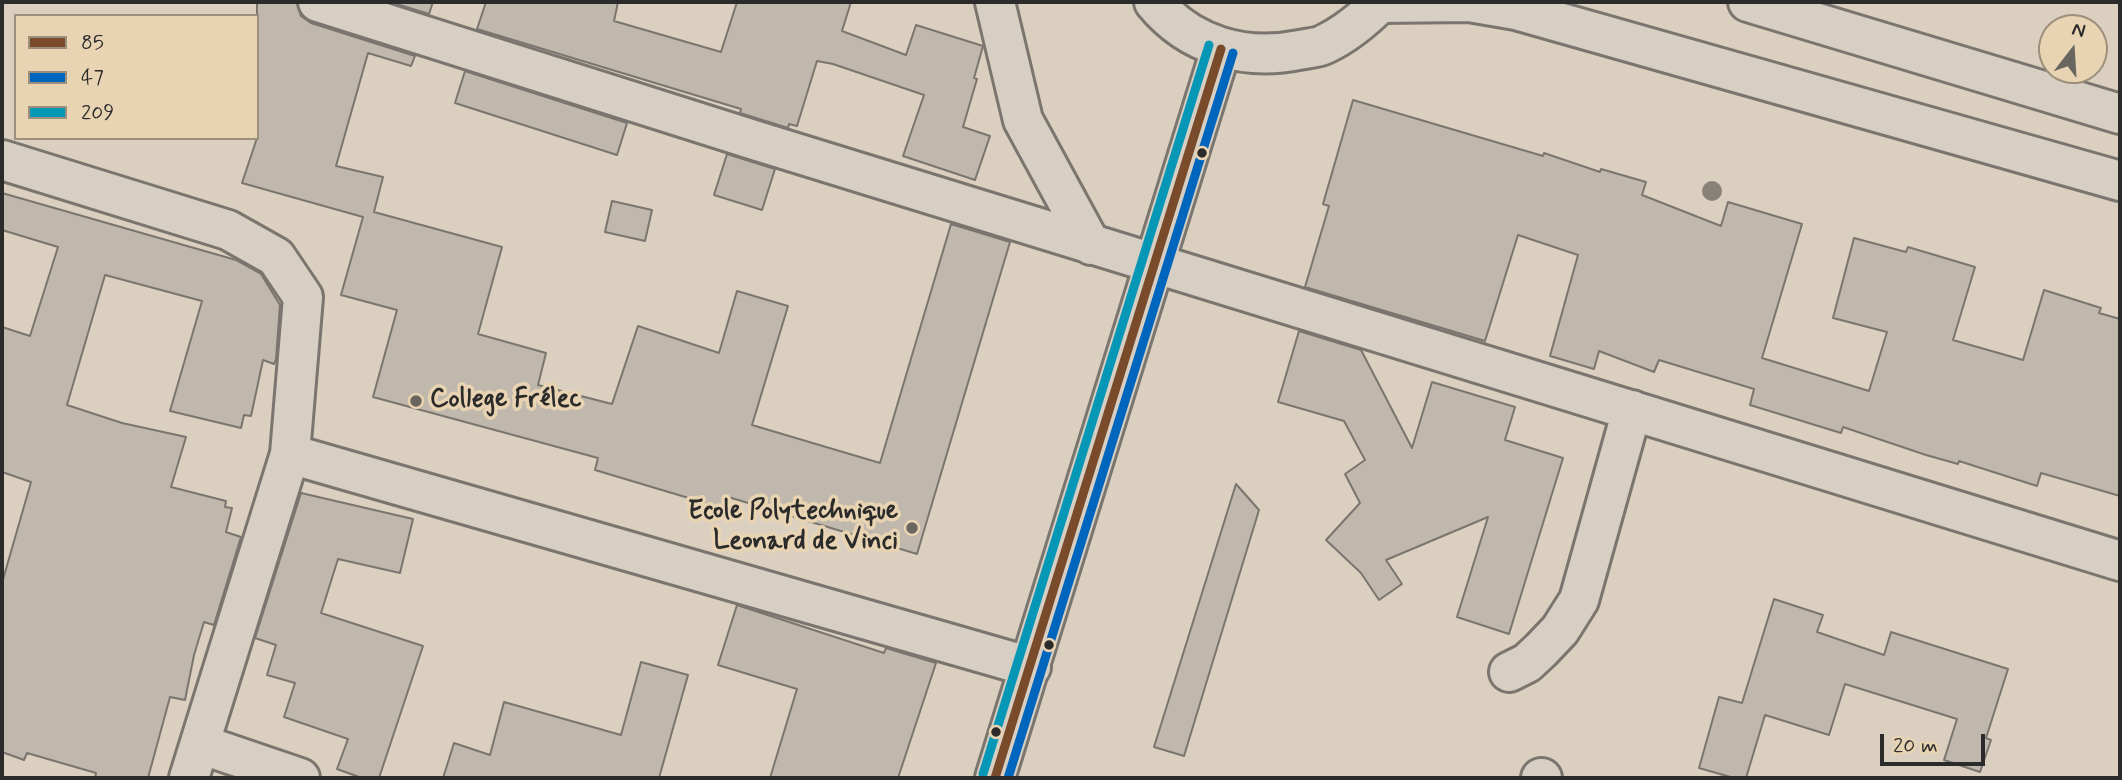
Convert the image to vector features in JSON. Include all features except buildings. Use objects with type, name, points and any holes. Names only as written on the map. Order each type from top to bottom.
[{"type":"main road","points":[[318,2],[1091,245],[2120,561]]},
{"type":"main road","points":[[995,2],[1023,120],[1091,245]]},
{"type":"main road","points":[[1154,2],[1167,18],[1221,50],[1271,56],[1323,46],[1354,26],[1380,2],[1469,2],[1516,10],[2120,181]]},
{"type":"main road","points":[[1748,2],[2120,114]]},
{"type":"main road","points":[[995,778],[1221,50]]},
{"type":"main road","points":[[2,160],[228,230],[276,257],[303,297],[290,454],[195,761],[300,778]]},
{"type":"main road","points":[[1509,671],[1527,663],[1541,650],[1560,630],[1579,600],[1632,410]]},
{"type":"main road","points":[[290,454],[1031,667]]},
{"type":"transit line","name":"209","points":[[983,774],[1209,45]]},
{"type":"transit line","name":"85","points":[[995,778],[1221,49]]},
{"type":"transit line","name":"47","points":[[1008,778],[1233,53]]},
{"type":"place","name":"College Frélec","points":[[416,401]]},
{"type":"place","name":"Ecole Polytechnique Leonard de Vinci","points":[[912,528]]}]
